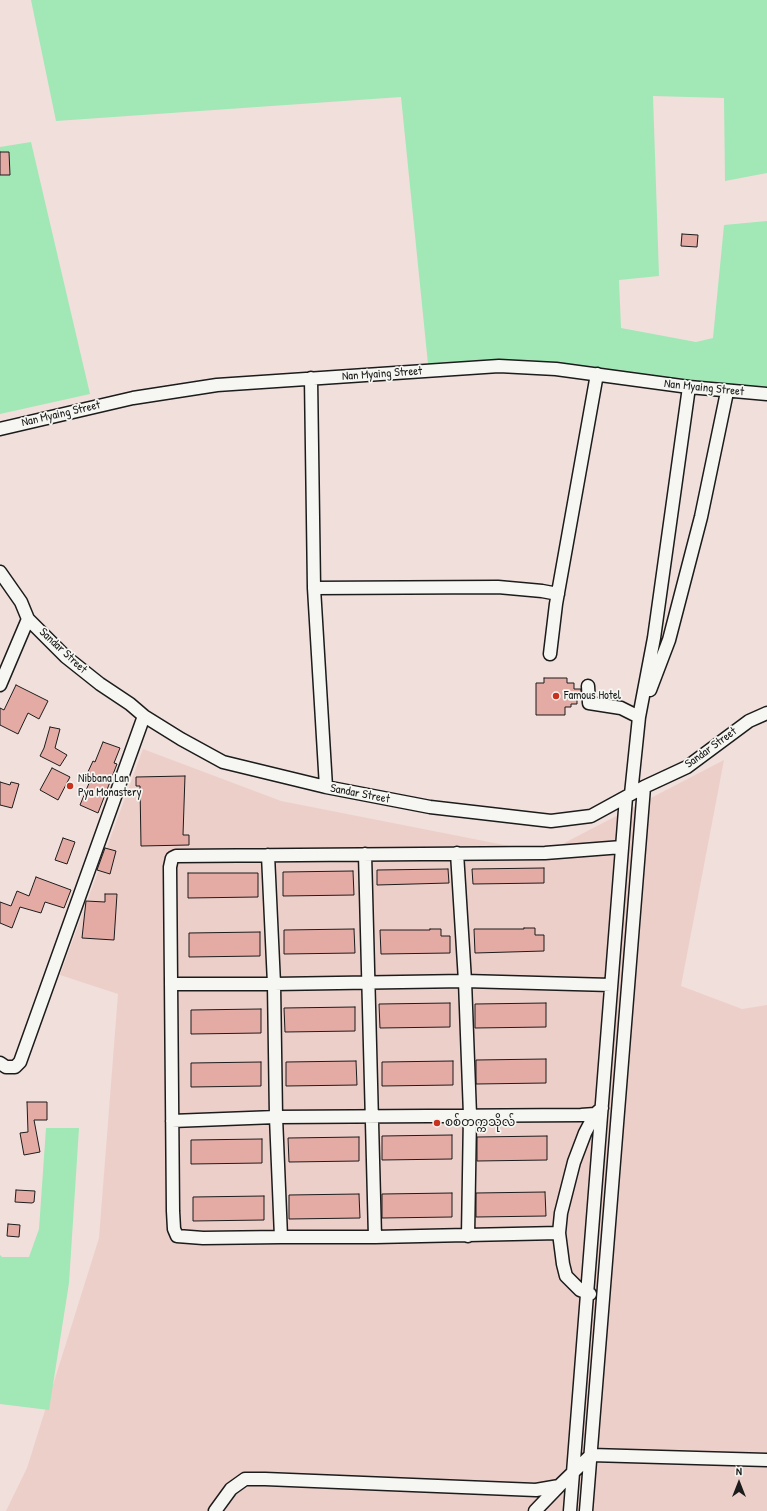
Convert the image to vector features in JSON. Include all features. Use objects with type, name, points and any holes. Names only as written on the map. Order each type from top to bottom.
[{"type":"street","name":"Nan Myaing Street","points":[[0,429],[133,398],[218,384],[499,366],[556,369],[727,392],[767,394]]},
{"type":"street","points":[[550,654],[558,594],[597,374]]},
{"type":"street","points":[[311,378],[314,588],[326,787]]},
{"type":"street","points":[[570,1511],[588,1294],[598,1111],[611,985],[622,847],[640,718],[654,638],[689,387]]},
{"type":"street","points":[[640,718],[669,640],[701,517],[727,392]]},
{"type":"street","name":"Sandar Street","points":[[0,572],[21,602],[28,619],[66,657],[144,716],[181,740],[223,762],[326,787],[430,807],[551,821],[591,816],[644,787],[687,767],[749,721],[767,713]]},
{"type":"street","points":[[314,588],[498,587],[558,594]]},
{"type":"street","points":[[0,685],[28,619]]},
{"type":"street","points":[[588,686],[589,703],[621,708],[640,718]]},
{"type":"street","points":[[0,1063],[6,1067],[15,1067],[20,1062],[144,716]]},
{"type":"street","points":[[586,1511],[644,787]]},
{"type":"street","points":[[559,1233],[375,1237],[204,1238],[177,1236],[174,1229],[173,1212],[170,867],[172,858],[176,856],[545,853],[622,847]]},
{"type":"street","points":[[457,853],[465,981],[470,1115],[468,1236]]},
{"type":"street","points":[[365,854],[375,1237]]},
{"type":"street","points":[[268,855],[274,984],[276,1117],[281,1237]]},
{"type":"street","points":[[172,984],[465,981],[611,985]]},
{"type":"street","points":[[172,1121],[276,1117],[470,1115],[598,1111]]},
{"type":"street","points":[[588,1294],[580,1290],[566,1276],[559,1233],[561,1213],[574,1162],[585,1133],[598,1111]]},
{"type":"street","points":[[535,1511],[591,1455],[767,1460]]},
{"type":"street","points":[[215,1511],[231,1489],[245,1480],[265,1478],[536,1490],[559,1486]]},
{"type":"shaded area","name":"စစ်‌တက္ကသိုလ်","points":[[143,749],[281,801],[545,853],[724,760],[681,986],[742,1009],[767,1005],[767,1511],[6,1511],[27,1468],[99,1238],[118,994],[60,975]]},
{"type":"green space","points":[[31,0],[767,0],[767,173],[725,181],[724,98],[653,96],[659,276],[619,280],[621,328],[696,342],[713,338],[724,225],[767,221],[767,391],[503,360],[428,364],[401,97],[56,121]]},
{"type":"green space","points":[[31,142],[90,394],[0,414],[0,147]]},
{"type":"green space","points":[[46,1128],[79,1128],[69,1283],[49,1410],[0,1404],[0,1255],[2,1257],[29,1257],[39,1229]]},
{"type":"building","points":[[0,152],[9,152],[10,175],[0,175]]},
{"type":"building","points":[[682,234],[698,235],[697,247],[681,246]]},
{"type":"building","points":[[544,678],[567,678],[567,683],[574,683],[574,689],[581,689],[581,699],[577,699],[577,704],[571,704],[571,707],[565,707],[565,715],[536,715],[536,683],[544,683]]},
{"type":"building","points":[[16,685],[48,701],[39,719],[28,713],[18,734],[0,725],[0,708],[4,710]]},
{"type":"building","points":[[50,727],[60,729],[55,748],[67,755],[60,766],[40,756]]},
{"type":"building","points":[[103,742],[120,748],[114,763],[117,764],[98,813],[80,805],[92,776],[87,774],[93,761],[95,762]]},
{"type":"building","points":[[52,768],[70,777],[58,800],[40,790]]},
{"type":"building","points":[[185,776],[183,835],[189,835],[189,845],[141,846],[140,786],[136,786],[136,777]]},
{"type":"building","points":[[0,782],[10,785],[11,782],[19,784],[12,808],[0,805]]},
{"type":"building","points":[[63,838],[75,842],[67,864],[55,860]]},
{"type":"building","points":[[105,848],[116,851],[110,874],[97,870]]},
{"type":"building","points":[[544,868],[544,883],[473,884],[472,869]]},
{"type":"building","points":[[448,869],[449,883],[377,885],[377,870]]},
{"type":"building","points":[[353,871],[354,895],[283,896],[283,872]]},
{"type":"building","points":[[188,873],[258,873],[258,897],[188,898]]},
{"type":"building","points":[[36,877],[71,890],[64,908],[45,902],[41,913],[20,907],[12,928],[0,923],[0,902],[11,906],[17,891],[29,896]]},
{"type":"building","points":[[105,894],[117,894],[114,940],[82,938],[86,901],[105,902]]},
{"type":"building","points":[[535,928],[535,935],[544,935],[544,951],[475,953],[474,929]]},
{"type":"building","points":[[354,929],[355,953],[284,954],[284,930]]},
{"type":"building","points":[[441,929],[441,936],[450,936],[450,953],[381,954],[380,930]]},
{"type":"building","points":[[260,932],[260,956],[189,957],[189,933]]},
{"type":"building","points":[[450,1003],[450,1027],[380,1028],[379,1004]]},
{"type":"building","points":[[546,1003],[546,1027],[475,1028],[475,1004]]},
{"type":"building","points":[[355,1007],[355,1031],[285,1032],[284,1008]]},
{"type":"building","points":[[261,1009],[261,1033],[191,1034],[191,1010]]},
{"type":"building","points":[[546,1059],[546,1083],[476,1084],[476,1060]]},
{"type":"building","points":[[356,1061],[357,1085],[286,1086],[286,1062]]},
{"type":"building","points":[[453,1061],[453,1085],[382,1086],[382,1062]]},
{"type":"building","points":[[261,1062],[261,1086],[191,1087],[191,1063]]},
{"type":"building","points":[[27,1102],[47,1102],[47,1120],[34,1120],[40,1152],[24,1155],[20,1133],[28,1132]]},
{"type":"building","points":[[452,1135],[452,1159],[382,1160],[382,1136]]},
{"type":"building","points":[[547,1136],[547,1160],[477,1161],[477,1137]]},
{"type":"building","points":[[359,1137],[359,1161],[289,1162],[288,1138]]},
{"type":"building","points":[[262,1139],[262,1163],[191,1164],[191,1140]]},
{"type":"building","points":[[16,1190],[35,1191],[34,1202],[15,1202]]},
{"type":"building","points":[[545,1192],[546,1216],[476,1217],[476,1193]]},
{"type":"building","points":[[452,1193],[452,1217],[382,1218],[382,1194]]},
{"type":"building","points":[[359,1194],[360,1218],[289,1219],[289,1195]]},
{"type":"building","points":[[264,1196],[264,1220],[193,1221],[193,1197]]},
{"type":"building","points":[[8,1224],[20,1225],[19,1237],[7,1236]]},
{"type":"place","name":"Famous Hotel","points":[[556,696]]},
{"type":"place","name":"Nibbana Lan Pya Monastery","points":[[70,786]]},
{"type":"place","name":"စစ်‌တက္ကသိုလ်","points":[[437,1123]]}]
